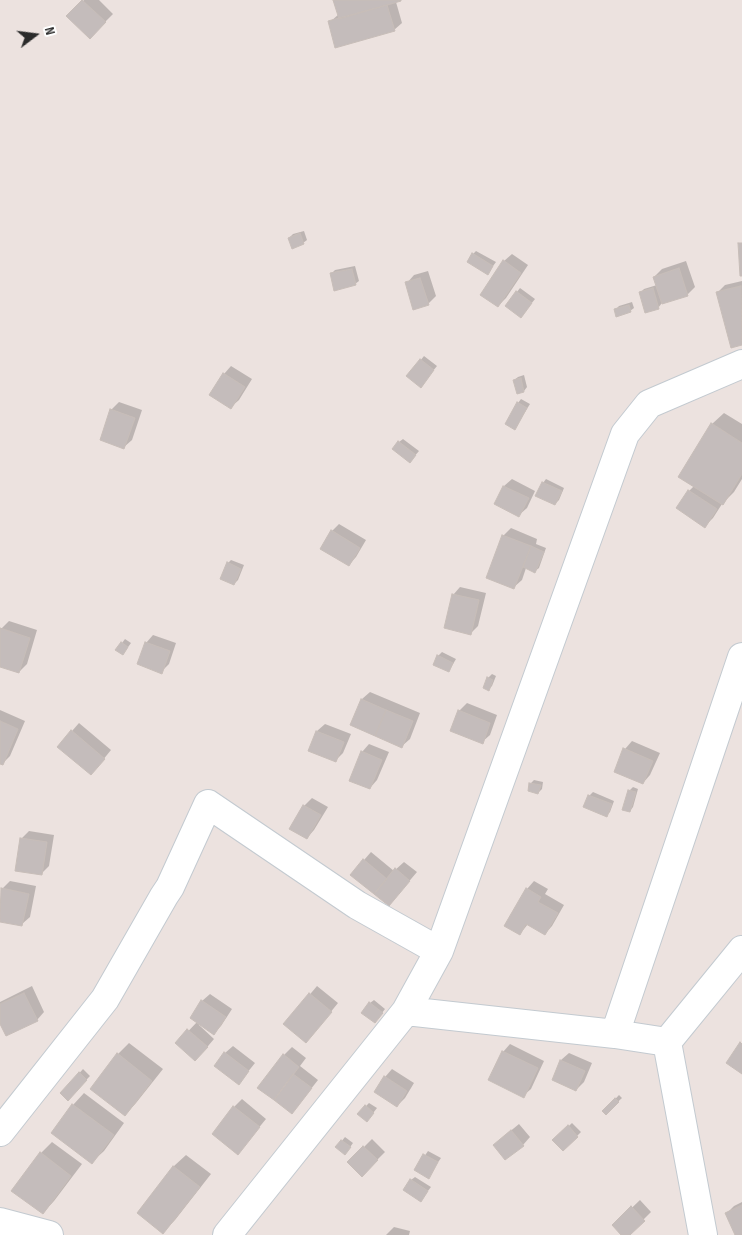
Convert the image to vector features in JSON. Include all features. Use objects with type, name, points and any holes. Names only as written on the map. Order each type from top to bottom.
[{"type":"street","points":[[227,1235],[406,1010],[438,951],[625,434],[649,404],[742,364]]},
{"type":"street","points":[[615,1034],[742,657]]},
{"type":"street","points":[[0,1132],[105,999],[170,887],[208,804],[357,906],[438,951]]},
{"type":"street","points":[[703,1235],[667,1042],[742,950]]},
{"type":"street","points":[[406,1010],[615,1034],[667,1042]]},
{"type":"street","points":[[0,1222],[49,1235]]},
{"type":"building","points":[[82,0],[106,22],[90,39],[66,16]]},
{"type":"building","points":[[333,0],[401,0],[401,1],[339,19]]},
{"type":"building","points":[[387,5],[395,31],[335,48],[328,21]]},
{"type":"building","points":[[300,233],[304,244],[292,249],[288,238]]},
{"type":"building","points":[[738,243],[742,243],[742,276],[740,276]]},
{"type":"building","points":[[472,253],[493,266],[488,275],[467,262]]},
{"type":"building","points":[[503,260],[521,273],[498,307],[480,295]]},
{"type":"building","points":[[679,268],[688,296],[662,304],[653,277]]},
{"type":"building","points":[[352,269],[356,285],[334,291],[330,273]]},
{"type":"building","points":[[420,278],[429,305],[413,310],[405,282]]},
{"type":"building","points":[[741,286],[742,345],[731,348],[716,292]]},
{"type":"building","points":[[653,288],[659,309],[645,313],[639,292]]},
{"type":"building","points":[[516,291],[532,303],[521,318],[505,306]]},
{"type":"building","points":[[629,305],[631,312],[616,317],[614,309]]},
{"type":"building","points":[[420,359],[434,370],[421,388],[406,376]]},
{"type":"building","points":[[223,373],[245,387],[231,409],[209,395]]},
{"type":"building","points":[[521,378],[524,392],[517,394],[513,380]]},
{"type":"building","points":[[517,402],[527,408],[515,430],[505,424]]},
{"type":"building","points":[[110,409],[135,418],[124,449],[100,440]]},
{"type":"building","points":[[711,423],[742,443],[742,474],[723,505],[678,477]]},
{"type":"building","points":[[398,441],[416,455],[410,463],[392,449]]},
{"type":"building","points":[[542,482],[562,491],[555,505],[535,496]]},
{"type":"building","points":[[503,486],[529,498],[519,517],[494,504]]},
{"type":"building","points":[[688,490],[717,509],[705,528],[676,508]]},
{"type":"building","points":[[331,530],[360,548],[349,566],[320,549]]},
{"type":"building","points":[[502,535],[531,546],[514,589],[486,578]]},
{"type":"building","points":[[531,546],[544,552],[535,573],[523,567]]},
{"type":"building","points":[[227,562],[241,569],[234,585],[220,579]]},
{"type":"building","points":[[452,594],[479,600],[471,635],[444,628]]},
{"type":"building","points":[[0,628],[30,638],[19,673],[0,667]]},
{"type":"building","points":[[121,642],[128,647],[123,655],[115,650]]},
{"type":"building","points":[[145,642],[170,651],[162,674],[137,664]]},
{"type":"building","points":[[437,655],[453,663],[449,672],[433,665]]},
{"type":"building","points":[[487,677],[493,680],[489,691],[483,688]]},
{"type":"building","points":[[361,699],[386,710],[375,736],[350,725]]},
{"type":"building","points":[[386,710],[413,721],[402,748],[375,736]]},
{"type":"building","points":[[458,710],[490,723],[483,744],[450,731]]},
{"type":"building","points":[[0,721],[18,729],[3,765],[0,764]]},
{"type":"building","points":[[71,730],[105,759],[91,775],[57,747]]},
{"type":"building","points":[[316,731],[344,742],[336,762],[308,751]]},
{"type":"building","points":[[623,748],[653,761],[643,784],[614,772]]},
{"type":"building","points":[[361,751],[382,760],[370,789],[349,781]]},
{"type":"building","points":[[529,783],[541,785],[538,794],[528,791]]},
{"type":"building","points":[[628,790],[636,792],[630,812],[622,810]]},
{"type":"building","points":[[588,795],[612,804],[607,817],[583,807]]},
{"type":"building","points":[[303,805],[321,815],[307,839],[289,829]]},
{"type":"building","points":[[20,838],[47,842],[42,875],[15,871]]},
{"type":"building","points":[[363,859],[387,879],[374,894],[350,875]]},
{"type":"building","points":[[395,868],[410,881],[389,906],[374,894]]},
{"type":"building","points":[[1,888],[29,894],[22,926],[0,922]]},
{"type":"building","points":[[526,888],[541,897],[538,902],[558,913],[545,935],[526,924],[520,935],[504,926]]},
{"type":"building","points":[[24,993],[38,1021],[6,1036],[0,1024],[0,1004]]},
{"type":"building","points":[[309,993],[332,1012],[306,1043],[283,1024]]},
{"type":"building","points":[[201,1000],[226,1017],[214,1035],[190,1018]]},
{"type":"building","points":[[369,1002],[383,1013],[375,1023],[361,1013]]},
{"type":"building","points":[[187,1029],[208,1047],[195,1061],[175,1043]]},
{"type":"building","points":[[740,1042],[742,1044],[742,1074],[726,1063]]},
{"type":"building","points":[[502,1051],[538,1068],[524,1098],[488,1080]]},
{"type":"building","points":[[224,1052],[249,1071],[239,1085],[214,1066]]},
{"type":"building","points":[[117,1053],[152,1081],[125,1116],[90,1089]]},
{"type":"building","points":[[283,1054],[299,1067],[274,1100],[257,1088]]},
{"type":"building","points":[[560,1060],[585,1071],[576,1091],[552,1080]]},
{"type":"building","points":[[79,1072],[87,1080],[68,1101],[60,1093]]},
{"type":"building","points":[[293,1074],[312,1088],[292,1114],[274,1100]]},
{"type":"building","points":[[384,1076],[407,1091],[397,1107],[374,1092]]},
{"type":"building","points":[[615,1098],[619,1102],[606,1115],[602,1111]]},
{"type":"building","points":[[72,1104],[114,1135],[92,1164],[51,1133]]},
{"type":"building","points":[[365,1105],[374,1113],[367,1122],[357,1114]]},
{"type":"building","points":[[233,1106],[260,1127],[238,1155],[212,1134]]},
{"type":"building","points":[[568,1125],[578,1137],[563,1151],[552,1140]]},
{"type":"building","points":[[511,1130],[524,1146],[505,1160],[493,1145]]},
{"type":"building","points":[[341,1140],[351,1147],[345,1155],[335,1147]]},
{"type":"building","points":[[363,1146],[378,1160],[362,1177],[347,1162]]},
{"type":"building","points":[[40,1152],[71,1176],[43,1214],[11,1191]]},
{"type":"building","points":[[423,1154],[438,1162],[429,1179],[414,1170]]},
{"type":"building","points":[[173,1166],[200,1187],[163,1234],[137,1213]]},
{"type":"building","points":[[410,1179],[428,1191],[421,1202],[403,1190]]},
{"type":"building","points":[[742,1205],[742,1235],[735,1235],[725,1213]]},
{"type":"building","points":[[631,1206],[645,1221],[630,1235],[621,1235],[612,1225]]}]
